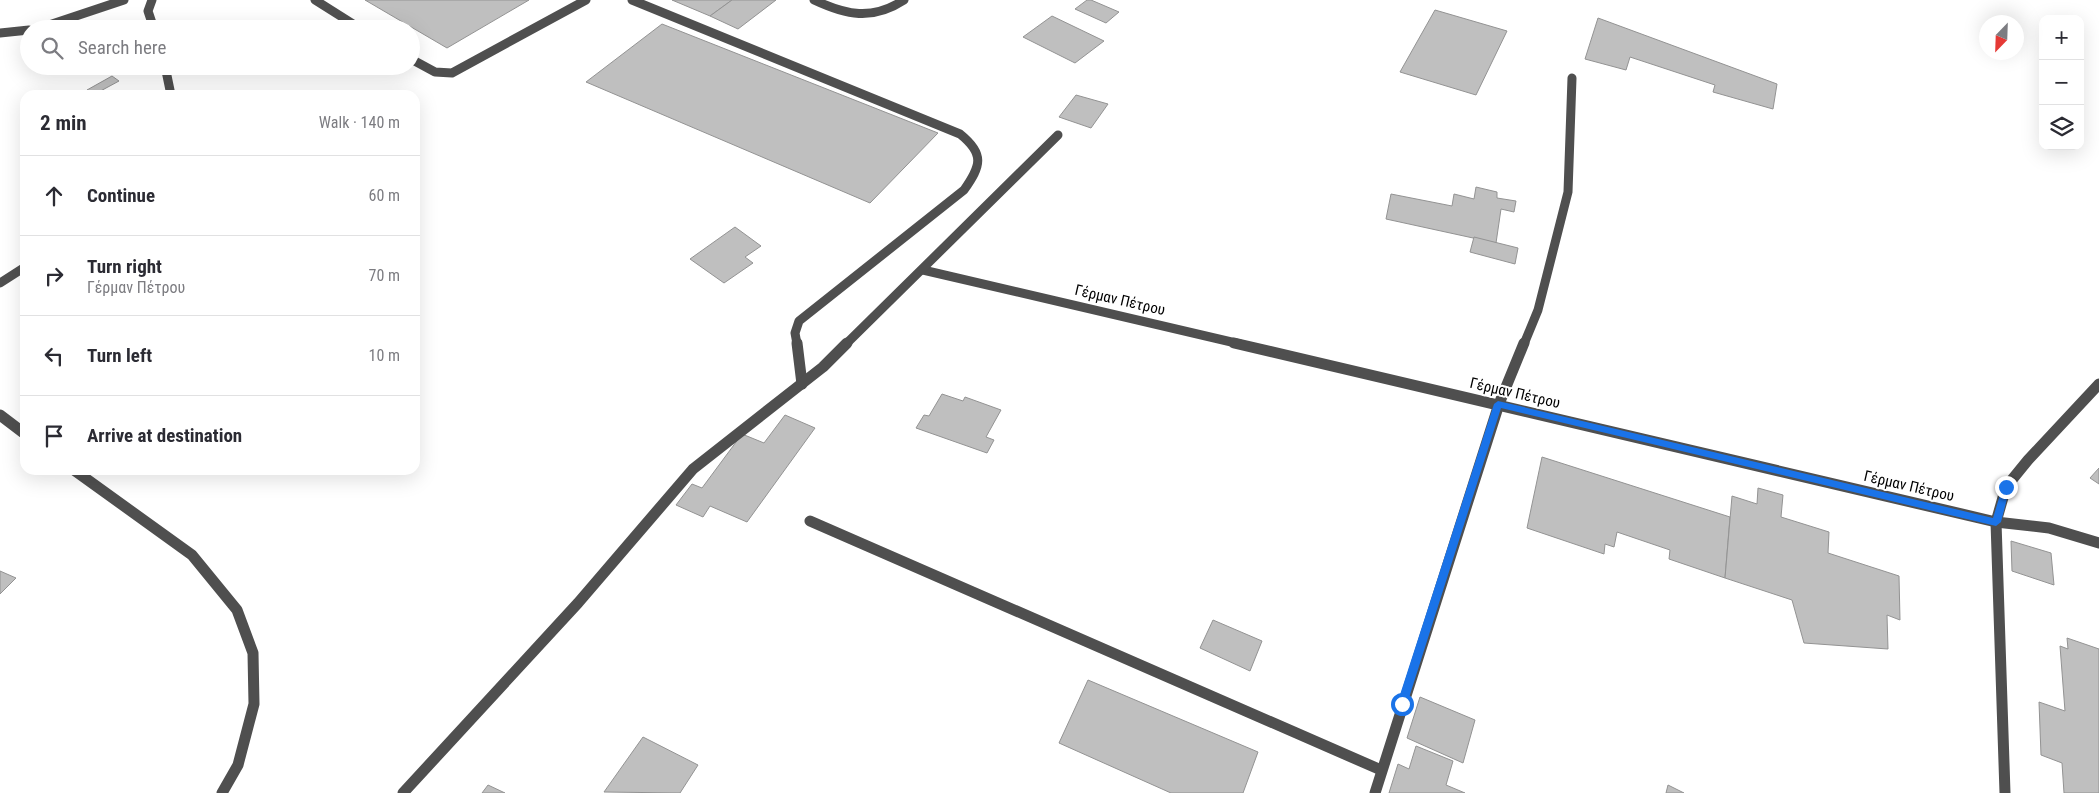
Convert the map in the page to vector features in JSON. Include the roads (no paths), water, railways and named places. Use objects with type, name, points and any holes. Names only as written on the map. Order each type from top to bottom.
[{"type":"street","points":[[66,20],[124,0]]},
{"type":"street","points":[[151,20],[148,11],[152,0]]},
{"type":"street","points":[[315,0],[347,20]]},
{"type":"street","points":[[420,65],[432,72],[452,73],[586,0]]},
{"type":"street","points":[[632,0],[960,134],[973,143],[978,156],[977,173],[964,190],[799,321],[794,332],[802,373],[802,384]]},
{"type":"street","points":[[814,0],[844,12],[863,13],[880,11],[896,6],[904,0]]},
{"type":"street","points":[[0,33],[20,31]]},
{"type":"street","points":[[167,75],[170,90]]},
{"type":"street","points":[[1375,793],[1498,404],[1538,310],[1568,192],[1572,78]]},
{"type":"street","points":[[402,793],[578,603],[693,469],[823,367],[1058,135]]},
{"type":"street","points":[[0,283],[20,270]]},
{"type":"street","name":"Γέρμαν Πέτρου","points":[[923,270],[1996,522],[2049,528],[2099,543]]},
{"type":"street","points":[[2005,793],[1996,522],[2006,487],[2028,460],[2099,384]]},
{"type":"street","points":[[0,415],[20,430]]},
{"type":"street","points":[[81,475],[192,555],[237,610],[253,653],[254,704],[238,765],[222,793]]},
{"type":"street","points":[[810,521],[1381,770]]}]
